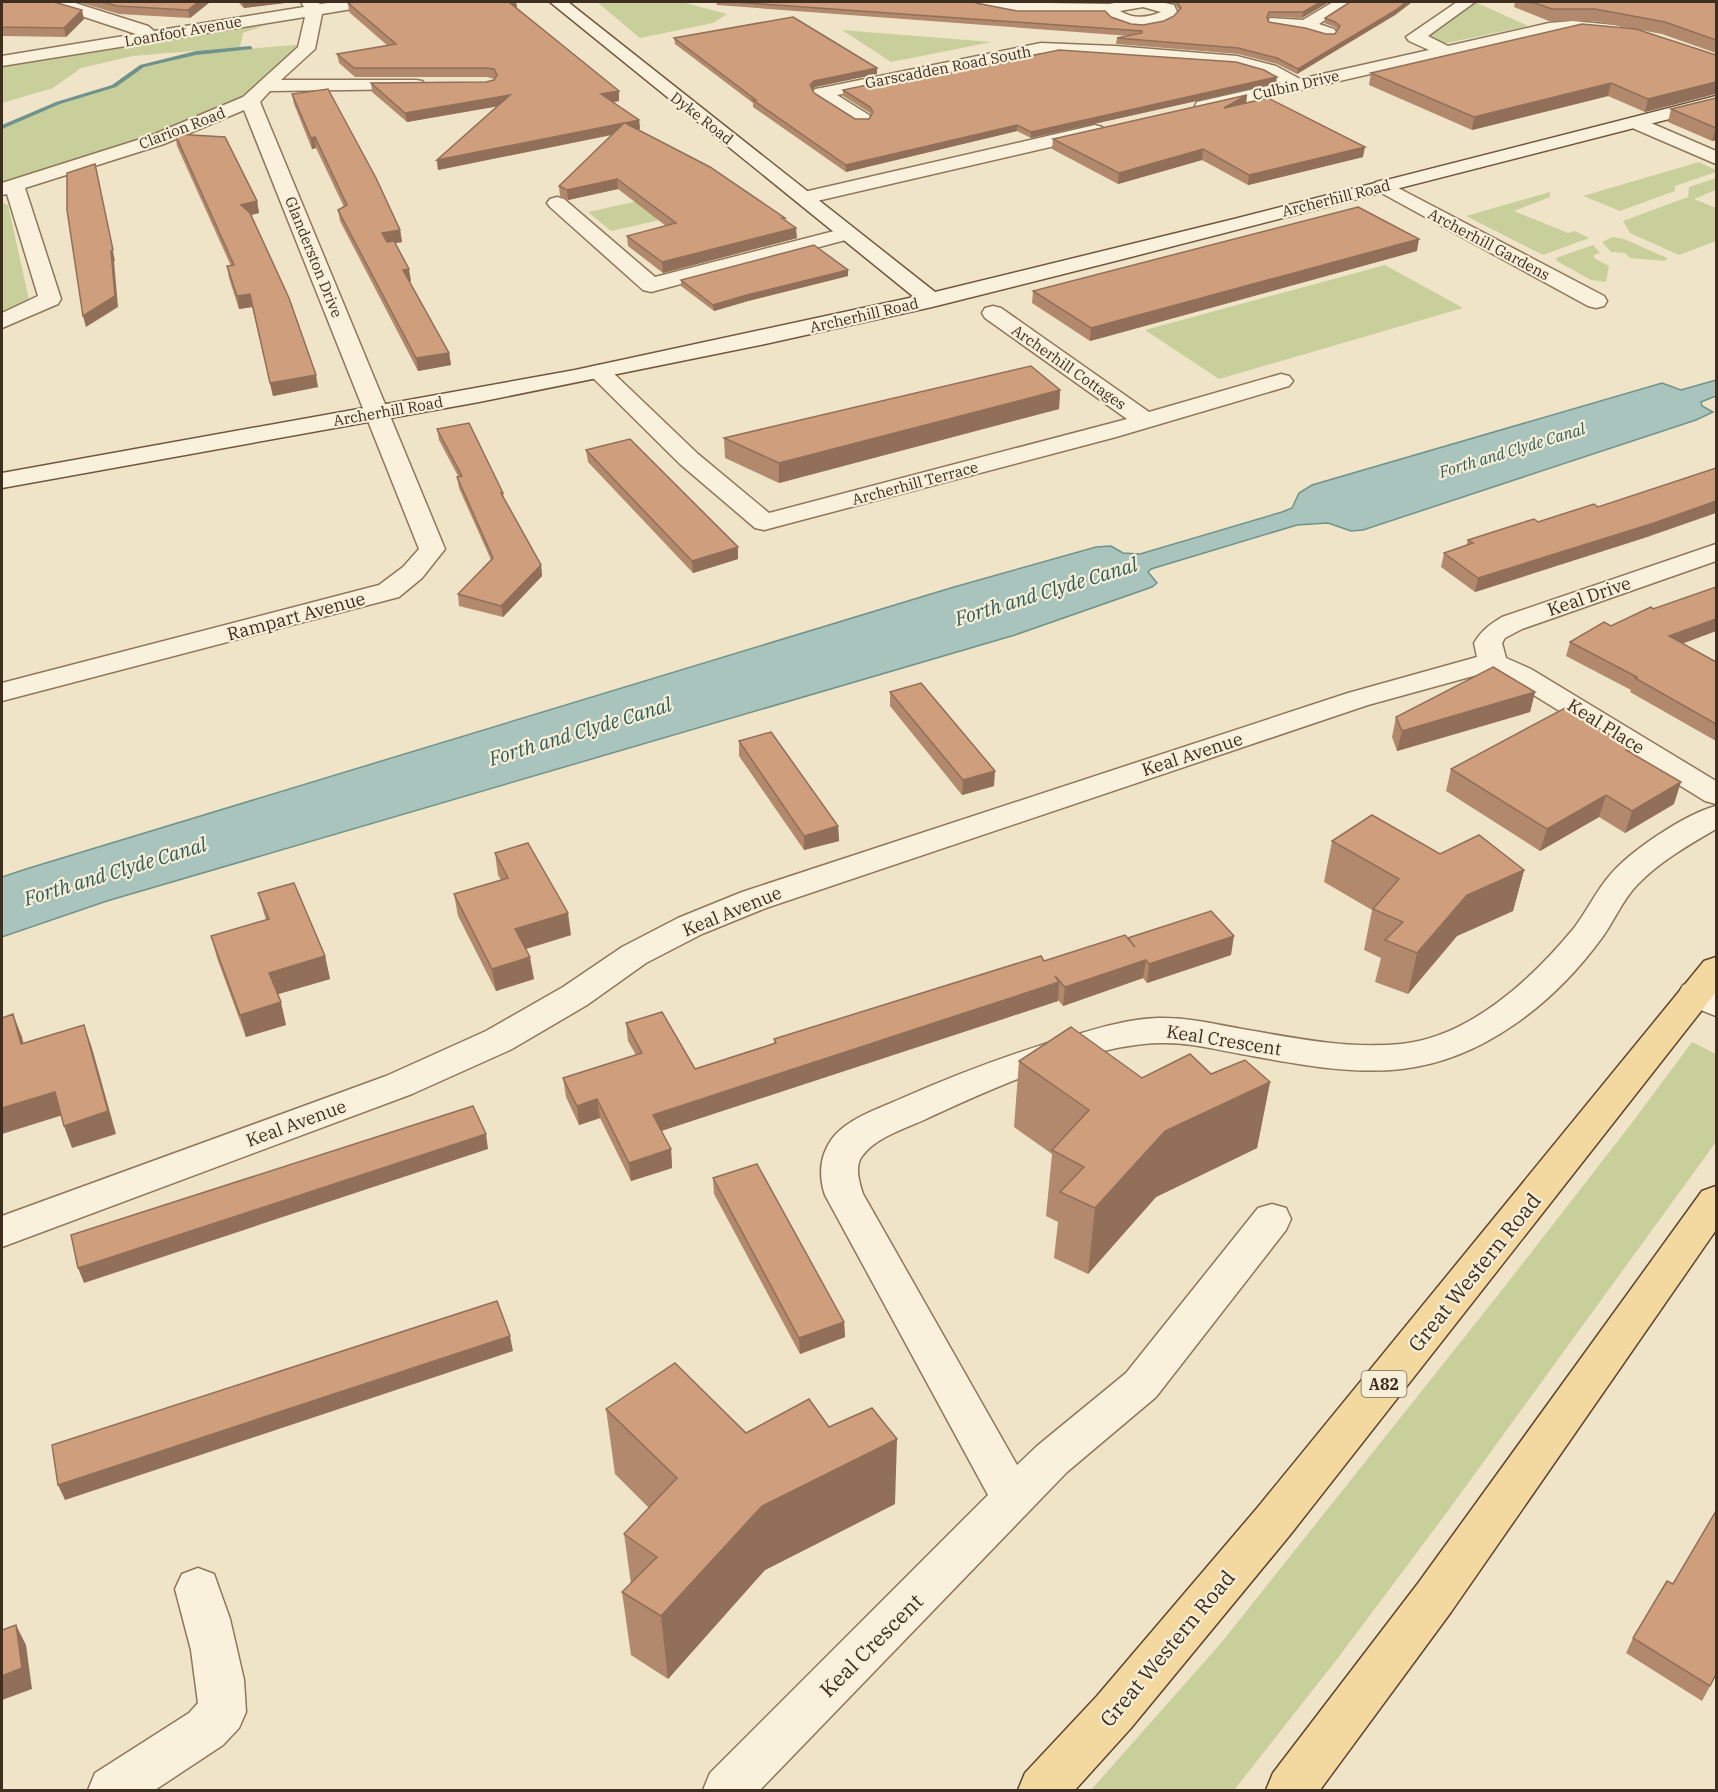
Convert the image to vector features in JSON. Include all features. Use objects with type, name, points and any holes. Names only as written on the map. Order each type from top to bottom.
[{"type":"main road","name":"Great Western Road","points":[[1042,1791],[1114,1712],[1274,1521],[1709,989]]},
{"type":"main road","points":[[1290,1791],[1428,1606],[1716,1201]]},
{"type":"street","points":[[57,2],[142,30],[151,37]]},
{"type":"street","name":"Loanfoot Avenue","points":[[2,61],[151,37],[312,5],[364,2]]},
{"type":"street","name":"Dyke Road","points":[[558,2],[846,234],[932,300]]},
{"type":"street","points":[[982,2],[1017,9],[1110,9]]},
{"type":"street","points":[[1306,25],[1344,2]]},
{"type":"street","points":[[1445,51],[1415,37],[1467,2]]},
{"type":"street","name":"Clarion Road","points":[[8,187],[157,140],[258,94],[306,49],[312,5]]},
{"type":"street","points":[[1276,22],[1306,25],[1328,33]]},
{"type":"street","name":"Culbin Drive","points":[[1185,111],[1549,28],[1573,26],[1602,28],[1635,34]]},
{"type":"street","name":"Garscadden Road South","points":[[862,119],[821,93],[1041,48],[1115,51],[1237,61],[1270,70],[1298,85]]},
{"type":"street","points":[[258,94],[428,85]]},
{"type":"street","name":"Glanderston Drive","points":[[258,94],[378,412]]},
{"type":"street","name":"Archerhill Road","points":[[2,481],[599,372],[932,300],[1716,102]]},
{"type":"street","points":[[1637,123],[1716,158]]},
{"type":"street","points":[[804,198],[1117,126]]},
{"type":"street","name":"Archerhill Gardens","points":[[1383,186],[1596,301]]},
{"type":"street","points":[[2,321],[50,299],[8,187]]},
{"type":"street","points":[[557,203],[651,285],[846,234]]},
{"type":"street","name":"Archerhill Cottages","points":[[993,313],[1146,421]]},
{"type":"street","name":"Archerhill Terrace","points":[[599,372],[689,459],[764,522],[1146,421],[1281,381]]},
{"type":"street","name":"Rampart Avenue","points":[[2,692],[389,591],[407,580],[432,549],[378,412]]},
{"type":"street","name":"Keal Drive","points":[[1492,665],[1488,643],[1494,633],[1512,623],[1716,552]]},
{"type":"street","name":"Keal Place","points":[[1492,665],[1503,666],[1544,687],[1716,794]]},
{"type":"street","name":"Keal Avenue","points":[[2,1232],[399,1085],[499,1040],[575,996],[633,955],[690,926],[754,900],[1358,699],[1476,666],[1492,665]]},
{"type":"street","name":"Keal Crescent","points":[[1014,1500],[844,1195],[839,1174],[840,1162],[846,1148],[859,1136],[877,1126],[959,1088],[1059,1052],[1146,1031],[1169,1030],[1195,1033],[1317,1055],[1351,1057],[1413,1055],[1453,1045],[1481,1030],[1556,968],[1588,933],[1625,877],[1645,860],[1716,816]]},
{"type":"street","name":"Keal Crescent","points":[[727,1791],[1052,1459],[1141,1385],[1272,1220]]},
{"type":"street","points":[[112,1791],[206,1729],[222,1712],[222,1686],[217,1657],[198,1589]]},
{"type":"green space","points":[[597,2],[682,2],[727,14],[713,23],[640,38]]},
{"type":"green space","points":[[1471,2],[1528,26],[1438,45],[1422,36]]},
{"type":"green space","points":[[266,25],[243,33],[240,47],[133,56],[81,68],[53,88],[2,103],[2,67]]},
{"type":"green space","points":[[842,30],[992,42],[891,62]]},
{"type":"green space","points":[[307,44],[250,101],[157,140],[2,189],[2,127],[58,103],[114,86],[142,66],[196,53]]},
{"type":"green space","points":[[1699,162],[1716,172],[1675,186],[1675,191],[1620,211],[1583,196]]},
{"type":"green space","points":[[1716,178],[1716,190],[1694,199],[1716,208],[1716,241],[1679,255],[1630,233],[1623,221],[1688,197],[1689,187]]},
{"type":"green space","points":[[729,181],[753,199],[611,231],[588,212]]},
{"type":"green space","points":[[1550,192],[1550,197],[1514,211],[1568,233],[1575,231],[1589,238],[1543,255],[1466,216]]},
{"type":"green space","points":[[2,203],[8,205],[30,304],[2,318]]},
{"type":"green space","points":[[1613,237],[1624,239],[1667,258],[1665,261],[1630,258],[1625,253],[1611,252],[1602,242]]},
{"type":"green space","points":[[1593,245],[1600,253],[1594,255],[1594,258],[1609,266],[1606,282],[1591,280],[1557,261],[1556,258]]},
{"type":"green space","points":[[1385,265],[1463,308],[1219,379],[1145,330]]},
{"type":"green space","points":[[1692,1042],[1716,1054],[1716,1142],[1445,1515],[1341,1654],[1235,1789],[1091,1790],[1221,1643],[1502,1290]]},
{"type":"water","name":"Forth and Clyde Canal","points":[[1716,380],[1716,396],[1701,402],[1702,406],[1713,412],[1696,420],[1363,530],[1351,531],[1328,523],[1297,525],[1151,569],[1148,572],[1157,583],[1152,587],[1015,635],[107,901],[2,937],[2,877],[26,869],[954,587],[1096,547],[1111,546],[1123,553],[1140,554],[1292,508],[1299,493],[1312,485],[1662,383],[1681,390]]},
{"type":"building","points":[[2,2],[54,2],[82,10],[64,28],[2,27]]},
{"type":"building","points":[[103,2],[198,2],[188,10],[117,6]]},
{"type":"building","points":[[509,2],[619,91],[601,94],[639,120],[625,123],[710,167],[796,228],[662,262],[627,236],[676,223],[617,179],[567,190],[559,186],[624,123],[437,160],[510,95],[405,113],[371,83],[486,82],[494,80],[497,75],[494,69],[486,68],[354,68],[337,54],[396,44],[348,3]]},
{"type":"building","points":[[734,2],[975,2],[1017,11],[1105,11],[1111,17],[1131,24],[1143,25],[1164,21],[1174,16],[1181,8],[1177,2],[1321,2],[1303,12],[1269,12],[1267,18],[1269,22],[1335,34],[1340,26],[1325,18],[1350,2],[1406,2],[1298,69],[1277,58],[1238,48],[1117,38],[1142,33],[1142,31]]},
{"type":"building","points":[[1532,2],[1716,2],[1716,40],[1665,22],[1595,9],[1552,9]]},
{"type":"building","points":[[793,17],[877,68],[814,81],[810,85],[814,93],[855,119],[869,119],[873,112],[870,107],[843,90],[895,79],[901,83],[1059,50],[1236,62],[1264,70],[1277,77],[1031,132],[1017,125],[846,165],[753,100],[756,100],[674,38]]},
{"type":"building","points":[[1582,24],[1636,29],[1716,55],[1716,82],[1648,99],[1611,83],[1474,117],[1371,73]]},
{"type":"building","points":[[328,89],[376,178],[400,230],[382,233],[387,242],[394,241],[409,269],[403,270],[449,353],[416,358],[338,210],[347,205],[315,137],[311,138],[292,94]]},
{"type":"building","points":[[1247,95],[1224,108],[1268,98],[1365,147],[1249,175],[1203,149],[1119,173],[1053,139]]},
{"type":"building","points":[[1716,98],[1716,128],[1671,109]]},
{"type":"building","points":[[175,134],[225,137],[257,201],[241,205],[250,213],[289,298],[316,375],[270,383],[250,294],[237,296],[227,266],[234,265]]},
{"type":"building","points":[[95,164],[113,250],[111,251],[115,296],[83,316],[67,210],[67,173]]},
{"type":"building","points":[[1358,207],[1419,239],[1091,328],[1033,291]]},
{"type":"building","points":[[814,245],[848,270],[713,305],[681,280]]},
{"type":"building","points":[[1031,366],[1060,390],[779,463],[724,438]]},
{"type":"building","points":[[469,423],[503,493],[501,493],[541,565],[501,606],[458,594],[493,558],[457,477],[462,476],[437,429]]},
{"type":"building","points":[[630,439],[738,547],[692,561],[586,450]]},
{"type":"building","points":[[1716,468],[1716,501],[1654,523],[1478,578],[1444,553],[1473,543],[1468,540],[1534,519],[1538,522],[1594,504],[1598,507]]},
{"type":"building","points":[[1716,587],[1716,619],[1669,636],[1716,662],[1716,724],[1635,678],[1637,677],[1570,642],[1604,622],[1611,626],[1651,607],[1653,609]]},
{"type":"building","points":[[1493,667],[1535,692],[1402,731],[1396,717]]},
{"type":"building","points":[[921,683],[995,771],[963,780],[890,692]]},
{"type":"building","points":[[1565,708],[1631,747],[1626,750],[1681,782],[1632,811],[1606,795],[1547,829],[1451,769]]},
{"type":"building","points":[[771,732],[838,826],[804,836],[739,741]]},
{"type":"building","points":[[1372,815],[1440,854],[1479,835],[1524,870],[1467,895],[1417,953],[1385,940],[1403,922],[1373,909],[1399,879],[1332,841]]},
{"type":"building","points":[[528,843],[568,913],[515,929],[530,957],[492,969],[454,894],[508,878],[495,853]]},
{"type":"building","points":[[294,883],[325,956],[269,973],[281,1002],[240,1015],[211,936],[269,919],[258,893]]},
{"type":"building","points":[[1211,911],[1234,936],[1149,964],[1146,960],[1065,987],[1055,976],[1059,982],[653,1115],[671,1149],[629,1163],[597,1099],[577,1106],[563,1078],[642,1053],[626,1023],[662,1012],[695,1069],[776,1043],[774,1039],[1041,956],[1044,961],[1125,935],[1135,947],[1128,938]]},
{"type":"building","points":[[13,1014],[21,1044],[84,1025],[108,1111],[64,1126],[55,1092],[2,1108],[2,1018]]},
{"type":"building","points":[[1071,1027],[1142,1078],[1190,1054],[1211,1074],[1245,1060],[1270,1082],[1165,1131],[1095,1208],[1060,1192],[1084,1167],[1052,1150],[1089,1110],[1019,1061]]},
{"type":"building","points":[[473,1106],[486,1134],[78,1268],[71,1235]]},
{"type":"building","points":[[757,1164],[844,1322],[799,1338],[713,1178]]},
{"type":"building","points":[[497,1301],[510,1336],[58,1485],[52,1445]]},
{"type":"building","points":[[675,1363],[746,1433],[809,1399],[829,1427],[872,1408],[897,1439],[762,1506],[661,1616],[622,1592],[657,1557],[624,1534],[677,1478],[606,1409]]},
{"type":"building","points":[[1716,1511],[1716,1674],[1710,1686],[1633,1638],[1667,1581],[1673,1584]]},
{"type":"building","points":[[16,1625],[22,1668],[2,1676],[2,1630]]},
{"type":"waterway","points":[[2,127],[58,103],[114,86],[142,66],[196,53],[250,48]]}]
